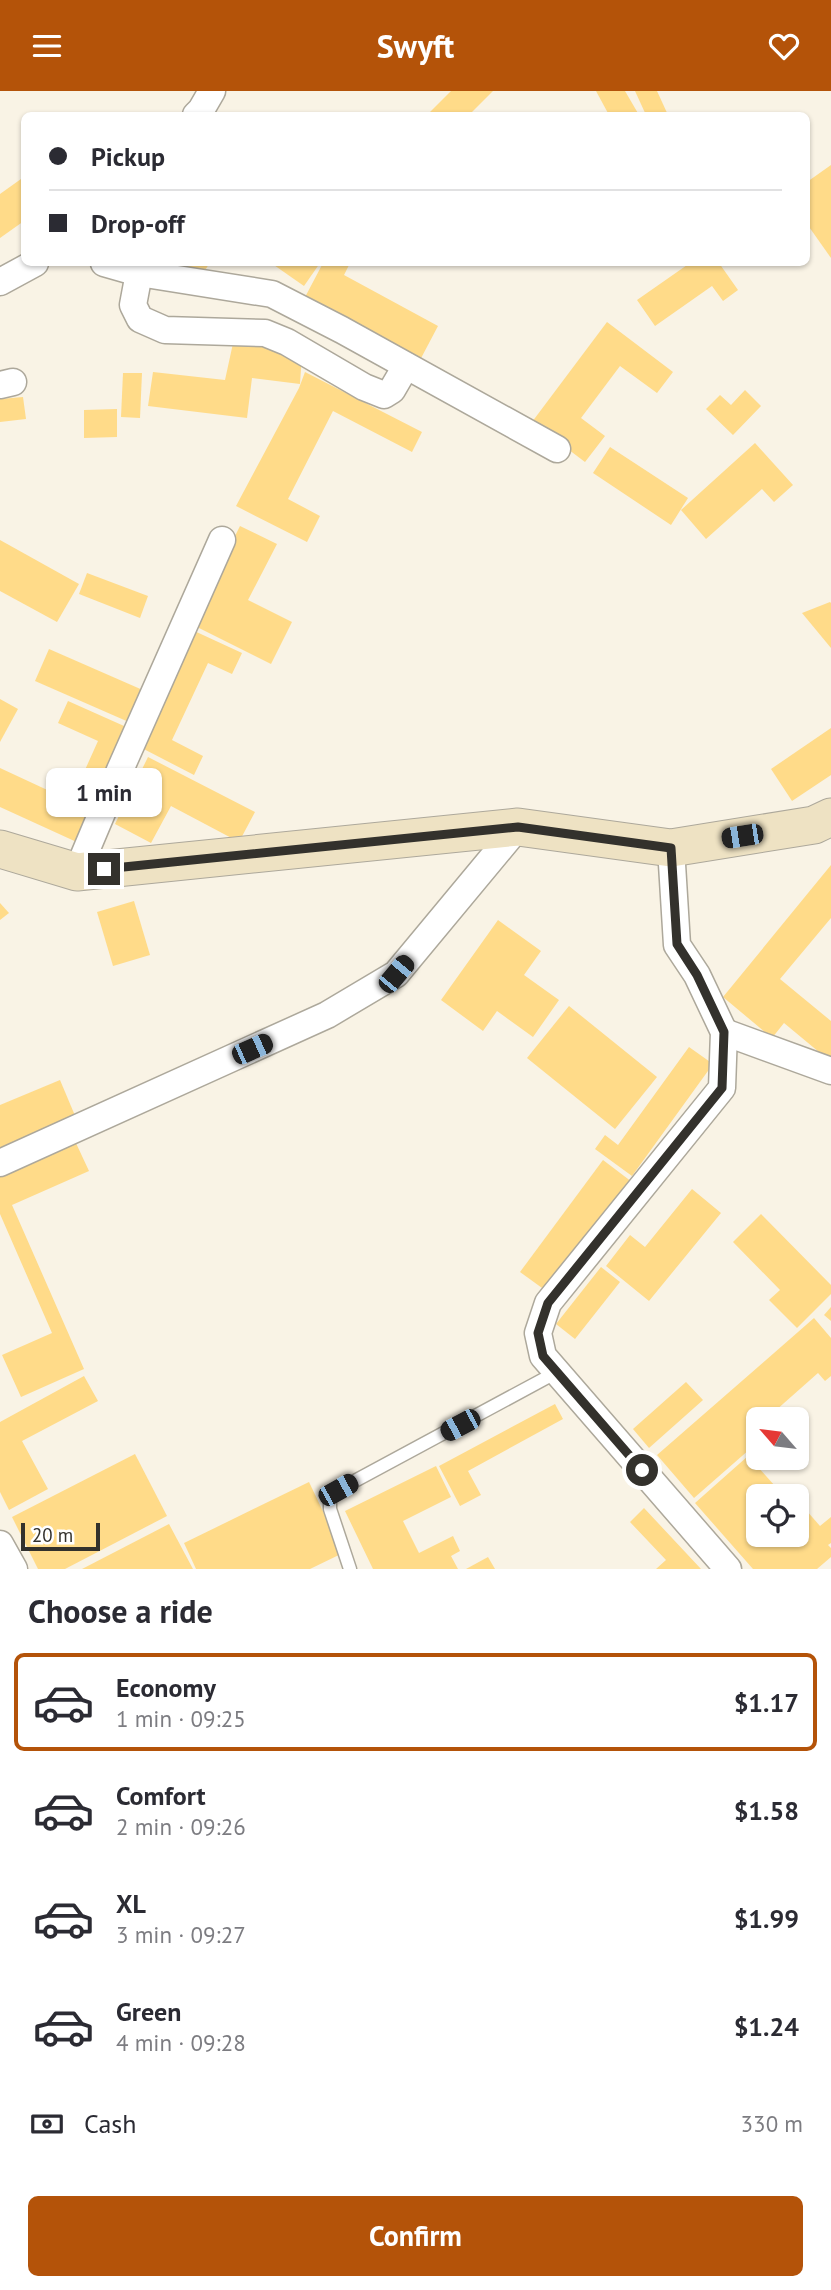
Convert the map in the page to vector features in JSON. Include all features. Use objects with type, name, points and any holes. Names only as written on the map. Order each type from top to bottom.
[{"type":"street","points":[[199,112],[212,91]]},
{"type":"street","points":[[0,282],[29,266]]},
{"type":"street","points":[[114,266],[139,273],[271,294],[557,449]]},
{"type":"street","points":[[139,273],[133,305],[141,319],[165,330],[265,333],[287,342],[364,387],[384,395],[392,390],[406,366]]},
{"type":"street","points":[[77,872],[222,540]]},
{"type":"street","points":[[0,849],[77,872],[518,827],[671,848],[814,825],[831,817]]},
{"type":"street","points":[[0,1163],[327,1015],[396,974],[518,827]]},
{"type":"street","points":[[671,848],[677,944],[697,975],[724,1032],[722,1088],[548,1303],[538,1333],[543,1356],[728,1569]]},
{"type":"street","points":[[724,1032],[831,1071]]},
{"type":"street","points":[[0,1544],[14,1569]]},
{"type":"lane","points":[[350,1569],[330,1509],[330,1499],[338,1490],[557,1372]]},
{"type":"building","points":[[451,91],[493,91],[472,112],[430,112]]},
{"type":"building","points":[[596,91],[625,91],[637,112],[607,112]]},
{"type":"building","points":[[635,91],[657,91],[667,112],[645,112]]},
{"type":"building","points":[[831,165],[831,258],[810,228],[810,180]]},
{"type":"building","points":[[21,179],[21,223],[0,238],[0,194]]},
{"type":"building","points":[[150,266],[208,266],[199,280]]},
{"type":"building","points":[[275,266],[318,266],[304,286]]},
{"type":"building","points":[[321,266],[348,266],[344,275],[438,326],[419,362],[303,301]]},
{"type":"building","points":[[686,266],[721,266],[738,290],[723,301],[712,286],[655,326],[637,300]]},
{"type":"building","points":[[607,322],[673,372],[657,393],[620,366],[581,418],[605,436],[585,462],[532,422]]},
{"type":"building","points":[[235,334],[302,354],[300,384],[252,378],[247,418],[148,406],[153,372],[225,380]]},
{"type":"building","points":[[305,372],[422,432],[412,452],[333,411],[288,499],[320,516],[307,542],[236,506]]},
{"type":"building","points":[[123,373],[142,373],[140,418],[121,417]]},
{"type":"building","points":[[745,390],[761,406],[733,435],[706,409],[720,395],[731,405]]},
{"type":"building","points":[[23,397],[26,419],[0,422],[0,399]]},
{"type":"building","points":[[117,409],[117,437],[84,438],[84,410]]},
{"type":"building","points":[[755,443],[793,485],[774,502],[762,489],[706,539],[681,510]]},
{"type":"building","points":[[610,447],[688,498],[671,525],[593,473]]},
{"type":"building","points":[[240,526],[277,544],[248,600],[292,622],[271,664],[191,624]]},
{"type":"building","points":[[0,540],[79,584],[57,622],[0,591]]},
{"type":"building","points":[[87,573],[148,596],[140,618],[79,594]]},
{"type":"building","points":[[831,603],[831,648],[802,613]]},
{"type":"building","points":[[190,629],[242,653],[232,674],[208,663],[172,740],[203,756],[194,775],[134,744]]},
{"type":"building","points":[[49,649],[145,691],[131,723],[35,681]]},
{"type":"building","points":[[0,699],[18,709],[0,742]]},
{"type":"building","points":[[68,701],[133,730],[81,844],[0,807],[0,768],[71,801],[98,741],[58,723]]},
{"type":"building","points":[[831,728],[831,775],[792,801],[771,769]]},
{"type":"building","points":[[148,757],[255,812],[239,842],[171,806],[151,843],[115,824]]},
{"type":"building","points":[[831,865],[831,918],[780,979],[831,1021],[831,1062],[784,1023],[772,1038],[723,997]]},
{"type":"building","points":[[134,901],[150,955],[113,966],[97,912]]},
{"type":"building","points":[[0,903],[9,913],[0,920]]},
{"type":"building","points":[[498,920],[541,951],[524,975],[559,1000],[533,1037],[497,1011],[483,1031],[441,1000]]},
{"type":"building","points":[[569,1006],[657,1077],[615,1129],[527,1058]]},
{"type":"building","points":[[689,1047],[713,1064],[632,1176],[595,1149],[605,1135],[618,1145]]},
{"type":"building","points":[[60,1080],[76,1118],[0,1150],[0,1105]]},
{"type":"building","points":[[75,1141],[89,1171],[12,1205],[84,1369],[21,1397],[2,1355],[52,1333],[0,1214],[0,1174]]},
{"type":"building","points":[[603,1160],[632,1182],[549,1293],[520,1272]]},
{"type":"building","points":[[692,1189],[721,1213],[649,1301],[606,1266],[630,1235],[645,1247]]},
{"type":"building","points":[[761,1214],[831,1285],[831,1294],[797,1328],[769,1300],[780,1290],[733,1242]]},
{"type":"building","points":[[601,1267],[620,1282],[575,1339],[556,1324]]},
{"type":"building","points":[[831,1307],[831,1321],[824,1315]]},
{"type":"building","points":[[814,1318],[831,1338],[831,1376],[825,1381],[818,1373],[780,1407],[746,1407],[746,1452],[694,1498],[657,1455]]},
{"type":"building","points":[[84,1376],[98,1401],[22,1441],[48,1489],[9,1510],[0,1492],[0,1422]]},
{"type":"building","points":[[686,1382],[703,1400],[649,1448],[633,1429]]},
{"type":"building","points":[[555,1404],[563,1419],[468,1471],[481,1495],[460,1506],[439,1466]]},
{"type":"building","points":[[135,1454],[167,1516],[65,1569],[38,1569],[12,1517]]},
{"type":"building","points":[[746,1458],[746,1470],[761,1470],[773,1484],[746,1484],[746,1547],[809,1547],[809,1513],[820,1526],[831,1517],[831,1543],[828,1545],[831,1548],[831,1557],[817,1569],[753,1569],[695,1503]]},
{"type":"building","points":[[436,1466],[451,1497],[403,1521],[419,1553],[453,1536],[460,1551],[451,1556],[458,1569],[373,1569],[345,1511]]},
{"type":"building","points":[[309,1482],[343,1553],[310,1569],[196,1569],[184,1543]]},
{"type":"building","points":[[644,1508],[701,1569],[656,1569],[666,1560],[630,1522]]},
{"type":"building","points":[[169,1524],[193,1569],[82,1569]]},
{"type":"building","points":[[488,1557],[495,1569],[466,1569]]},
{"type":"route","points":[[104,869],[518,827],[671,848],[677,944],[697,975],[724,1032],[722,1088],[548,1303],[538,1333],[543,1356],[642,1470]]}]
